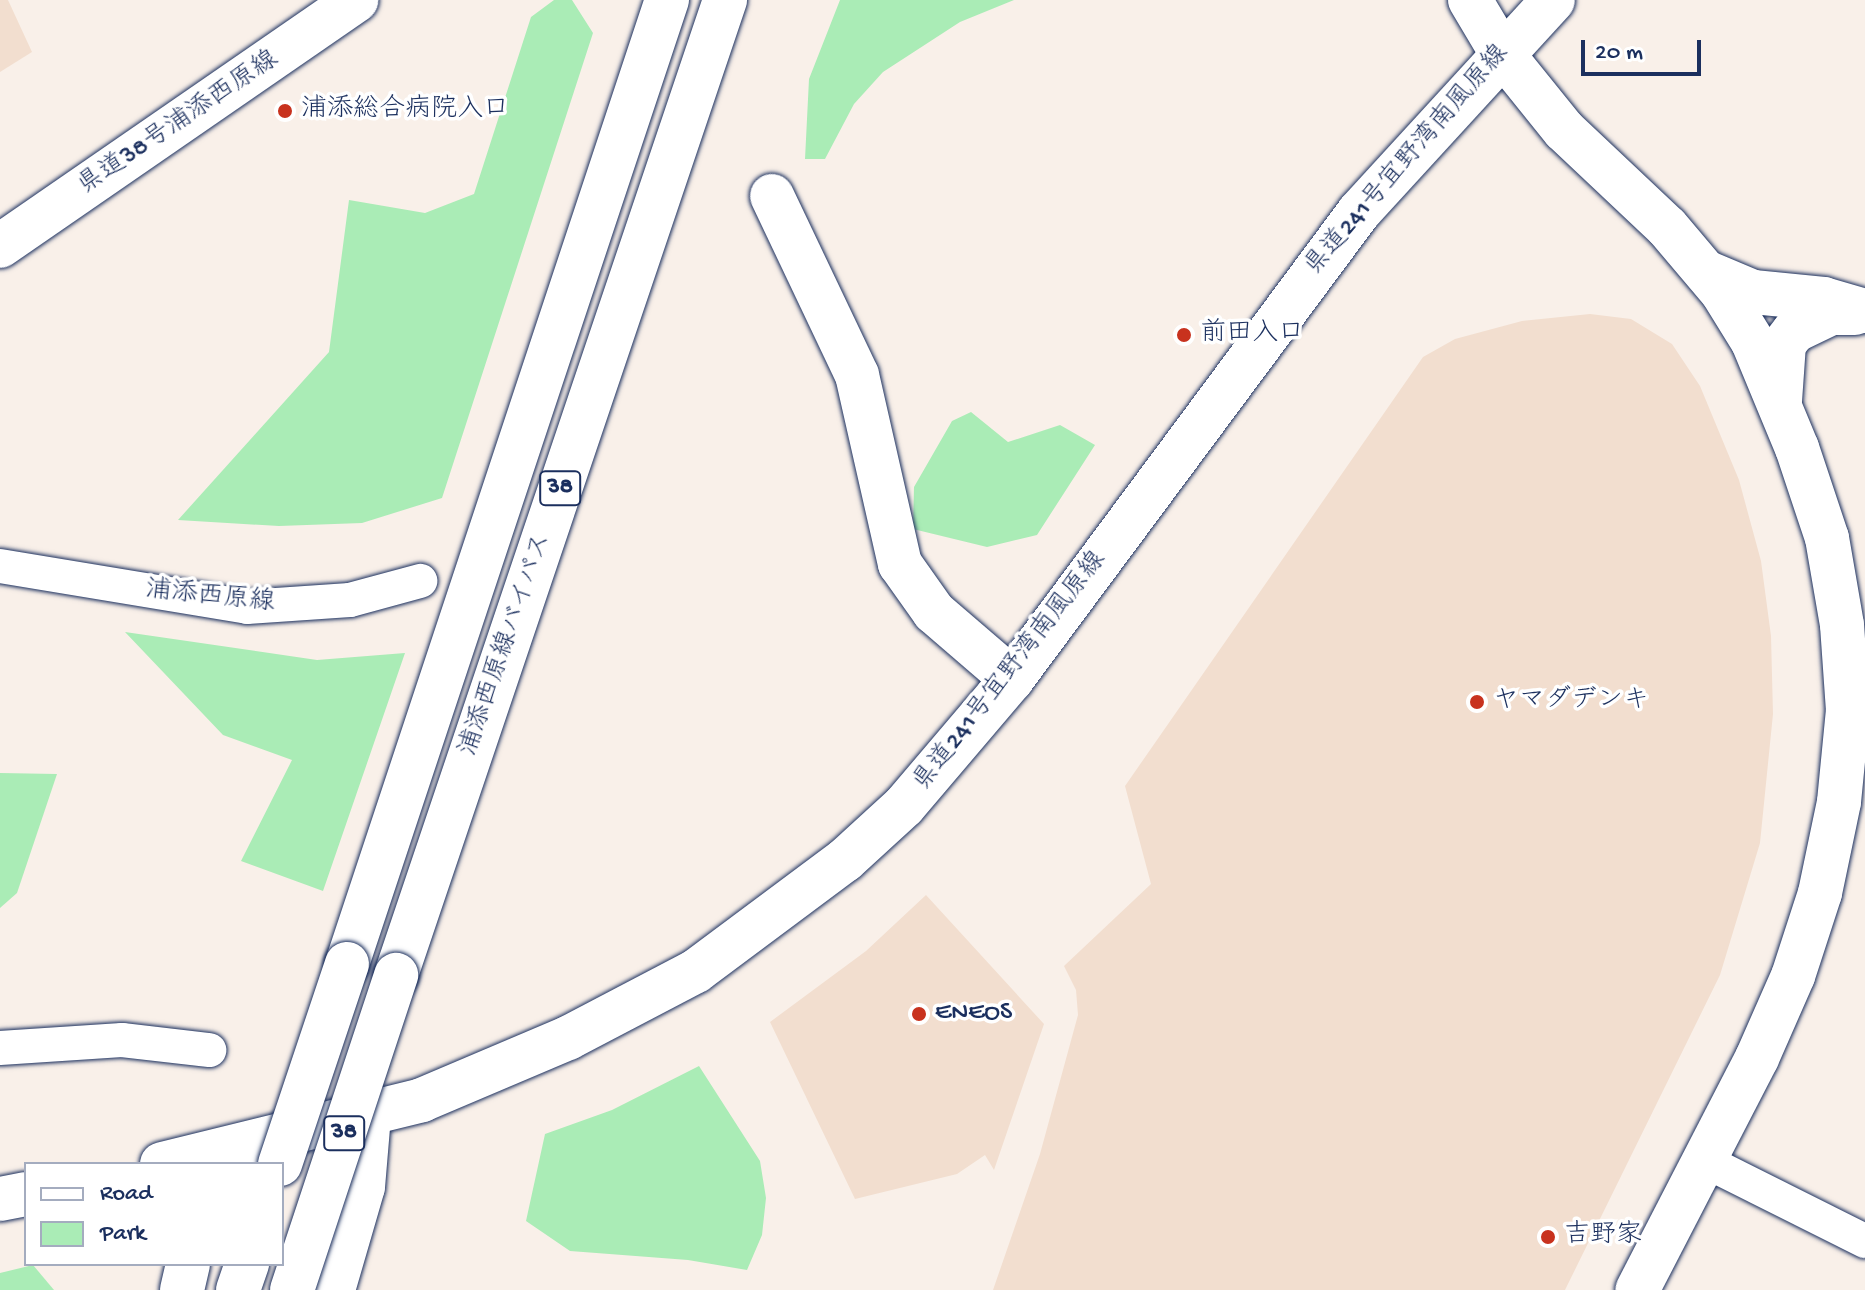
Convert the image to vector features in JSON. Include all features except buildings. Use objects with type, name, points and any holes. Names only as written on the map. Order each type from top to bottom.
[{"type":"main road","name":"県道38号浦添西原線","points":[[0,246],[356,0]]},
{"type":"main road","name":"浦添西原線バイパス","points":[[281,1162],[667,0]]},
{"type":"main road","name":"浦添西原線バイパス","points":[[292,1290],[725,0]]},
{"type":"main road","points":[[1470,0],[1501,52],[1564,130],[1667,227],[1708,273],[1753,342],[1780,402],[1827,538],[1842,625],[1848,710],[1839,802],[1820,893],[1793,976],[1637,1290]]},
{"type":"main road","name":"県道241号宜野湾南風原線","points":[[181,1162],[369,1116],[470,1082],[540,1051],[696,971],[845,860],[911,797],[1012,679],[1307,277],[1501,52],[1553,0]]},
{"type":"main road","points":[[772,196],[857,375],[900,564],[934,612],[1012,679]]},
{"type":"main road","points":[[1708,273],[1753,292],[1824,299],[1865,313]]},
{"type":"main road","points":[[1780,402],[1784,344],[1794,331],[1831,313],[1865,313]]},
{"type":"main road","points":[[333,1290],[363,1187],[369,1116]]},
{"type":"main road","points":[[0,1199],[24,1194]]},
{"type":"main road","points":[[182,1290],[188,1266]]},
{"type":"main road","points":[[238,1290],[246,1266]]},
{"type":"street","name":"浦添西原線","points":[[0,566],[247,607],[350,600],[420,581]]},
{"type":"street","points":[[0,1048],[122,1040],[209,1050]]},
{"type":"street","points":[[1703,1160],[1865,1241]]},
{"type":"shaded area","points":[[0,0],[8,0],[32,52],[0,72]]},
{"type":"shaded area","points":[[1590,314],[1631,319],[1672,344],[1700,386],[1739,480],[1761,561],[1771,636],[1773,714],[1760,843],[1720,975],[1565,1290],[993,1290],[1040,1154],[1078,1015],[1076,990],[1064,966],[1151,884],[1125,786],[1423,357],[1455,339],[1522,321]]},
{"type":"shaded area","points":[[926,895],[1044,1024],[994,1170],[985,1155],[957,1174],[855,1199],[770,1022],[866,951]]},
{"type":"green space","points":[[554,0],[572,0],[593,33],[442,498],[362,523],[279,526],[178,520],[329,352],[349,200],[425,213],[474,194],[531,17]]},
{"type":"green space","points":[[840,0],[1014,0],[960,22],[883,72],[854,104],[825,159],[805,159],[809,79]]},
{"type":"green space","points":[[971,412],[1008,442],[1060,425],[1095,445],[1037,535],[987,547],[913,529],[914,487],[952,421]]},
{"type":"green space","points":[[125,632],[317,660],[405,653],[323,891],[241,861],[292,760],[223,735]]},
{"type":"green space","points":[[0,773],[57,774],[17,893],[0,908]]},
{"type":"green space","points":[[699,1066],[760,1161],[766,1198],[762,1235],[747,1270],[688,1260],[570,1251],[526,1221],[545,1134],[612,1110]]},
{"type":"green space","points":[[34,1266],[54,1290],[0,1290],[0,1273]]},
{"type":"place","name":"浦添総合病院入口","points":[[285,111]]},
{"type":"place","name":"前田入口","points":[[1184,335]]},
{"type":"place","name":"ヤマダデンキ","points":[[1477,702]]},
{"type":"place","name":"ENEOS","points":[[919,1014]]},
{"type":"place","name":"吉野家","points":[[1548,1237]]}]
